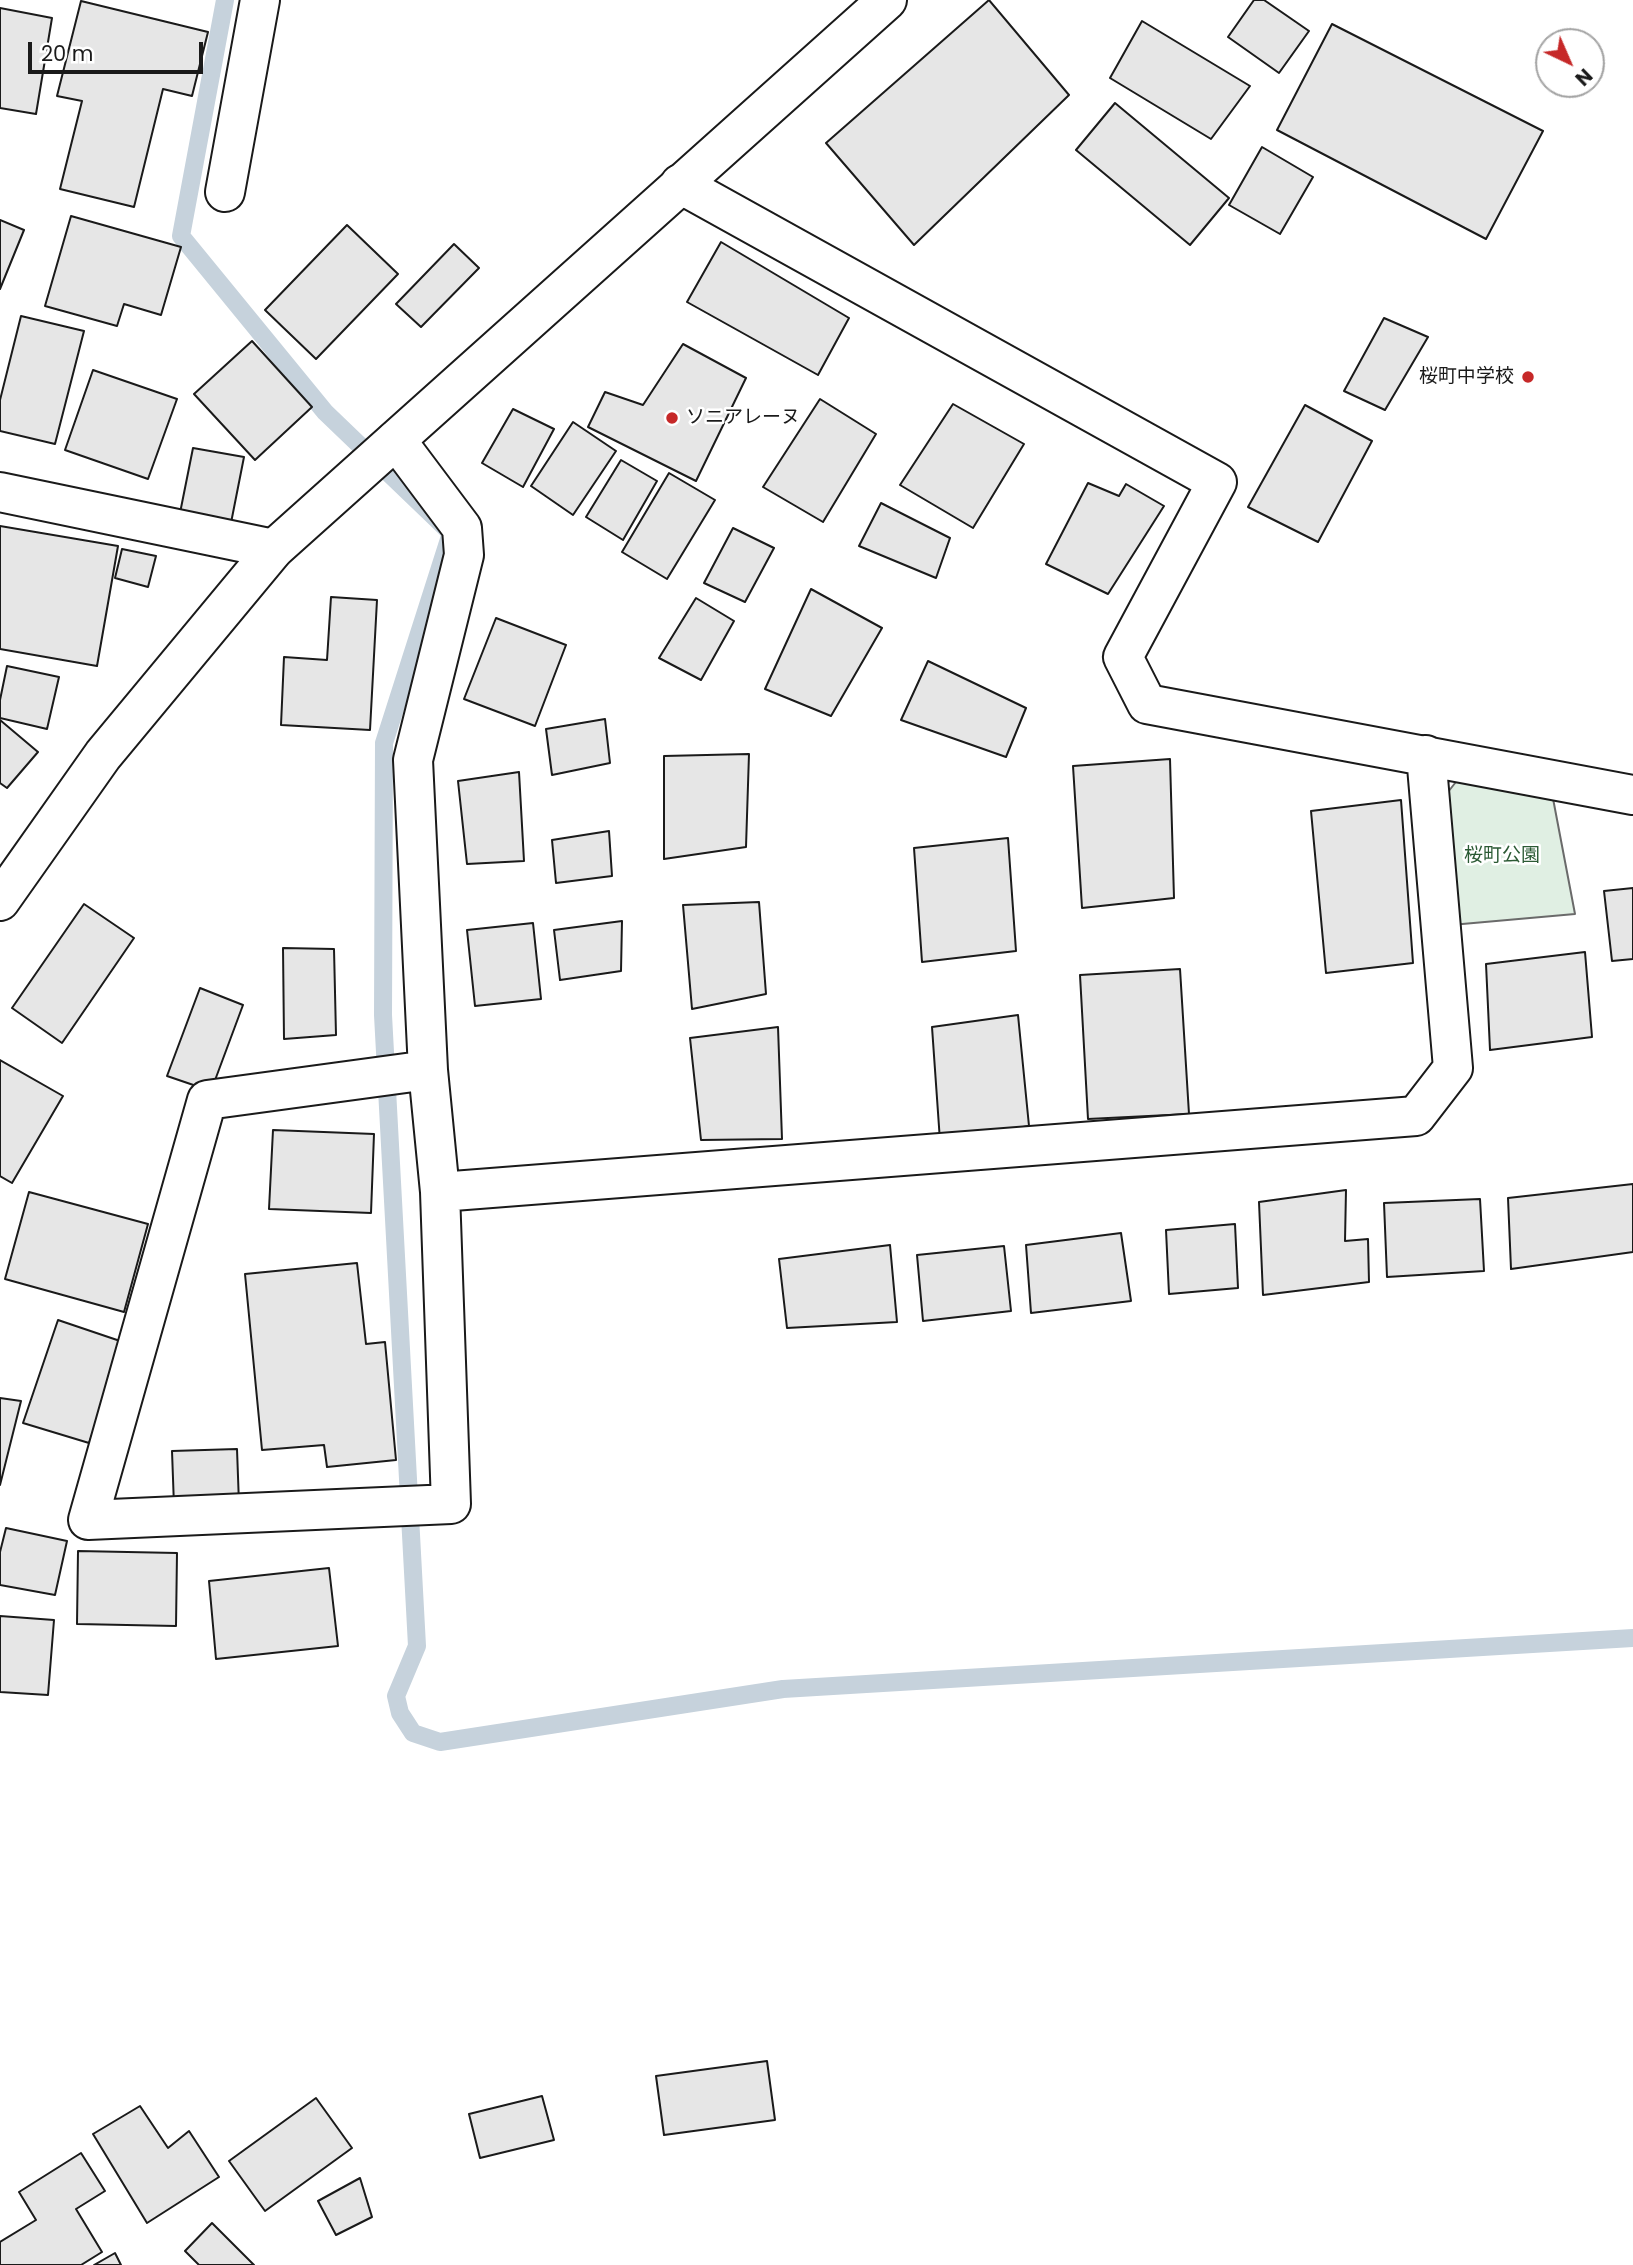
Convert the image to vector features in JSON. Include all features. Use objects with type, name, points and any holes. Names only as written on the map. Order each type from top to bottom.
[{"type":"street","points":[[225,192],[260,0]]},
{"type":"street","points":[[0,901],[103,755],[274,549],[887,0]]},
{"type":"street","points":[[680,184],[1217,482],[1123,657],[1147,704],[1633,795]]},
{"type":"street","points":[[396,440],[462,528],[464,555],[412,760],[428,1070],[440,1192],[451,1504],[89,1520],[207,1100],[428,1070]]},
{"type":"street","points":[[0,492],[274,549]]},
{"type":"street","points":[[440,1192],[1416,1116],[1453,1068],[1426,755]]},
{"type":"green space","name":"桜町公園","points":[[1463,773],[1551,788],[1575,914],[1451,925],[1433,811]]},
{"type":"building","points":[[989,0],[1069,95],[914,245],[826,143]]},
{"type":"building","points":[[1254,0],[1264,0],[1309,31],[1279,73],[1228,37]]},
{"type":"building","points":[[81,1],[208,32],[192,96],[163,89],[134,207],[60,189],[82,101],[57,96]]},
{"type":"building","points":[[0,8],[52,18],[36,114],[0,108]]},
{"type":"building","points":[[1142,21],[1250,86],[1211,139],[1110,78]]},
{"type":"building","points":[[1332,24],[1543,131],[1486,239],[1277,130]]},
{"type":"building","points":[[1115,103],[1229,198],[1190,245],[1076,150]]},
{"type":"building","points":[[1262,147],[1313,177],[1280,234],[1229,205]]},
{"type":"building","points":[[71,216],[181,247],[161,315],[124,304],[117,326],[45,306]]},
{"type":"building","points":[[0,220],[24,230],[0,289]]},
{"type":"building","points":[[347,225],[398,274],[316,359],[265,310]]},
{"type":"building","points":[[721,242],[849,318],[818,375],[687,302]]},
{"type":"building","points":[[454,244],[479,268],[421,327],[396,304]]},
{"type":"building","points":[[21,316],[84,331],[55,444],[0,431],[0,400]]},
{"type":"building","points":[[1384,318],[1428,337],[1385,410],[1344,391]]},
{"type":"building","points":[[252,341],[312,407],[255,460],[194,394]]},
{"type":"building","points":[[683,344],[746,378],[696,481],[588,427],[605,392],[643,405]]},
{"type":"building","points":[[93,370],[177,399],[148,479],[65,450]]},
{"type":"building","points":[[820,399],[876,434],[823,522],[763,487]]},
{"type":"building","points":[[953,404],[1024,444],[973,528],[900,485]]},
{"type":"building","points":[[1305,405],[1372,441],[1318,542],[1248,507]]},
{"type":"building","points":[[513,409],[554,429],[523,487],[482,463]]},
{"type":"building","points":[[573,422],[616,451],[573,515],[531,486]]},
{"type":"building","points":[[193,448],[244,457],[229,533],[178,523]]},
{"type":"building","points":[[621,460],[657,481],[623,540],[586,517]]},
{"type":"building","points":[[669,473],[715,500],[667,579],[622,552]]},
{"type":"building","points":[[1088,483],[1119,496],[1126,484],[1164,506],[1108,594],[1046,564]]},
{"type":"building","points":[[881,503],[950,538],[936,578],[859,546]]},
{"type":"building","points":[[0,526],[118,546],[97,666],[0,649]]},
{"type":"building","points":[[733,528],[774,548],[745,602],[704,583]]},
{"type":"building","points":[[122,549],[156,556],[148,587],[115,578]]},
{"type":"building","points":[[811,589],[882,628],[831,716],[765,689]]},
{"type":"building","points":[[331,597],[377,600],[370,730],[281,725],[284,657],[327,660]]},
{"type":"building","points":[[696,598],[734,621],[701,680],[659,658]]},
{"type":"building","points":[[496,618],[566,645],[535,726],[464,699]]},
{"type":"building","points":[[928,661],[1026,708],[1006,757],[901,720]]},
{"type":"building","points":[[7,666],[59,677],[47,729],[0,718],[0,700]]},
{"type":"building","points":[[605,719],[610,763],[552,775],[546,729]]},
{"type":"building","points":[[0,720],[38,752],[7,788],[0,783]]},
{"type":"building","points":[[749,754],[746,847],[664,859],[664,756]]},
{"type":"building","points":[[1170,759],[1174,898],[1082,908],[1073,766]]},
{"type":"building","points":[[519,772],[524,861],[467,864],[458,781]]},
{"type":"building","points":[[1401,800],[1413,963],[1326,973],[1311,811]]},
{"type":"building","points":[[609,831],[612,876],[556,883],[552,840]]},
{"type":"building","points":[[1008,838],[1016,951],[922,962],[914,848]]},
{"type":"building","points":[[1633,888],[1633,959],[1612,961],[1604,891]]},
{"type":"building","points":[[759,902],[766,994],[692,1009],[683,905]]},
{"type":"building","points":[[84,904],[134,938],[62,1043],[12,1008]]},
{"type":"building","points":[[622,921],[621,971],[560,980],[554,930]]},
{"type":"building","points":[[533,923],[541,999],[475,1006],[467,930]]},
{"type":"building","points":[[283,948],[334,949],[336,1035],[284,1039]]},
{"type":"building","points":[[1585,952],[1592,1037],[1490,1050],[1486,964]]},
{"type":"building","points":[[1180,969],[1189,1114],[1088,1119],[1080,975]]},
{"type":"building","points":[[200,988],[243,1005],[211,1091],[167,1076]]},
{"type":"building","points":[[1018,1015],[1029,1126],[940,1141],[932,1027]]},
{"type":"building","points":[[778,1027],[782,1139],[701,1140],[690,1038]]},
{"type":"building","points":[[0,1060],[63,1096],[12,1183],[0,1176]]},
{"type":"building","points":[[273,1130],[374,1134],[371,1213],[269,1209]]},
{"type":"building","points":[[1633,1184],[1633,1252],[1511,1269],[1508,1198]]},
{"type":"building","points":[[1346,1190],[1345,1241],[1368,1239],[1369,1282],[1263,1295],[1259,1202]]},
{"type":"building","points":[[29,1192],[148,1224],[124,1312],[5,1279]]},
{"type":"building","points":[[1480,1199],[1484,1271],[1387,1277],[1384,1203]]},
{"type":"building","points":[[1235,1224],[1238,1288],[1169,1294],[1166,1230]]},
{"type":"building","points":[[1121,1233],[1131,1301],[1031,1313],[1026,1245]]},
{"type":"building","points":[[890,1245],[897,1322],[787,1328],[779,1259]]},
{"type":"building","points":[[1004,1246],[1011,1311],[923,1321],[917,1255]]},
{"type":"building","points":[[357,1263],[366,1344],[385,1342],[396,1460],[327,1467],[324,1445],[262,1450],[245,1274]]},
{"type":"building","points":[[58,1320],[126,1343],[89,1443],[23,1423]]},
{"type":"building","points":[[0,1398],[21,1401],[0,1485]]},
{"type":"building","points":[[237,1449],[239,1504],[174,1506],[172,1451]]},
{"type":"building","points":[[6,1528],[67,1541],[55,1595],[0,1585],[0,1552]]},
{"type":"building","points":[[78,1551],[177,1553],[176,1626],[77,1624]]},
{"type":"building","points":[[329,1568],[338,1646],[216,1659],[209,1581]]},
{"type":"building","points":[[0,1616],[54,1620],[48,1695],[0,1692]]},
{"type":"building","points":[[767,2061],[775,2120],[664,2135],[656,2076]]},
{"type":"building","points":[[542,2096],[554,2140],[480,2158],[469,2114]]},
{"type":"building","points":[[316,2098],[352,2148],[265,2211],[229,2161]]},
{"type":"building","points":[[140,2106],[168,2148],[189,2131],[219,2177],[147,2223],[93,2134]]},
{"type":"building","points":[[81,2153],[105,2191],[76,2209],[102,2252],[81,2265],[0,2265],[0,2242],[36,2220],[19,2192]]},
{"type":"building","points":[[360,2178],[372,2217],[336,2235],[318,2201]]},
{"type":"building","points":[[212,2223],[254,2265],[199,2265],[185,2251]]},
{"type":"building","points":[[115,2253],[121,2265],[94,2265]]},
{"type":"waterway","points":[[225,0],[181,236],[325,412],[451,533],[384,743],[383,1015],[417,1646],[396,1696],[400,1713],[413,1733],[440,1742],[783,1689],[1633,1638]]},
{"type":"place","name":"桜町中学校","points":[[1528,377]]},
{"type":"place","name":"ソニアレーヌ","points":[[672,418]]}]
